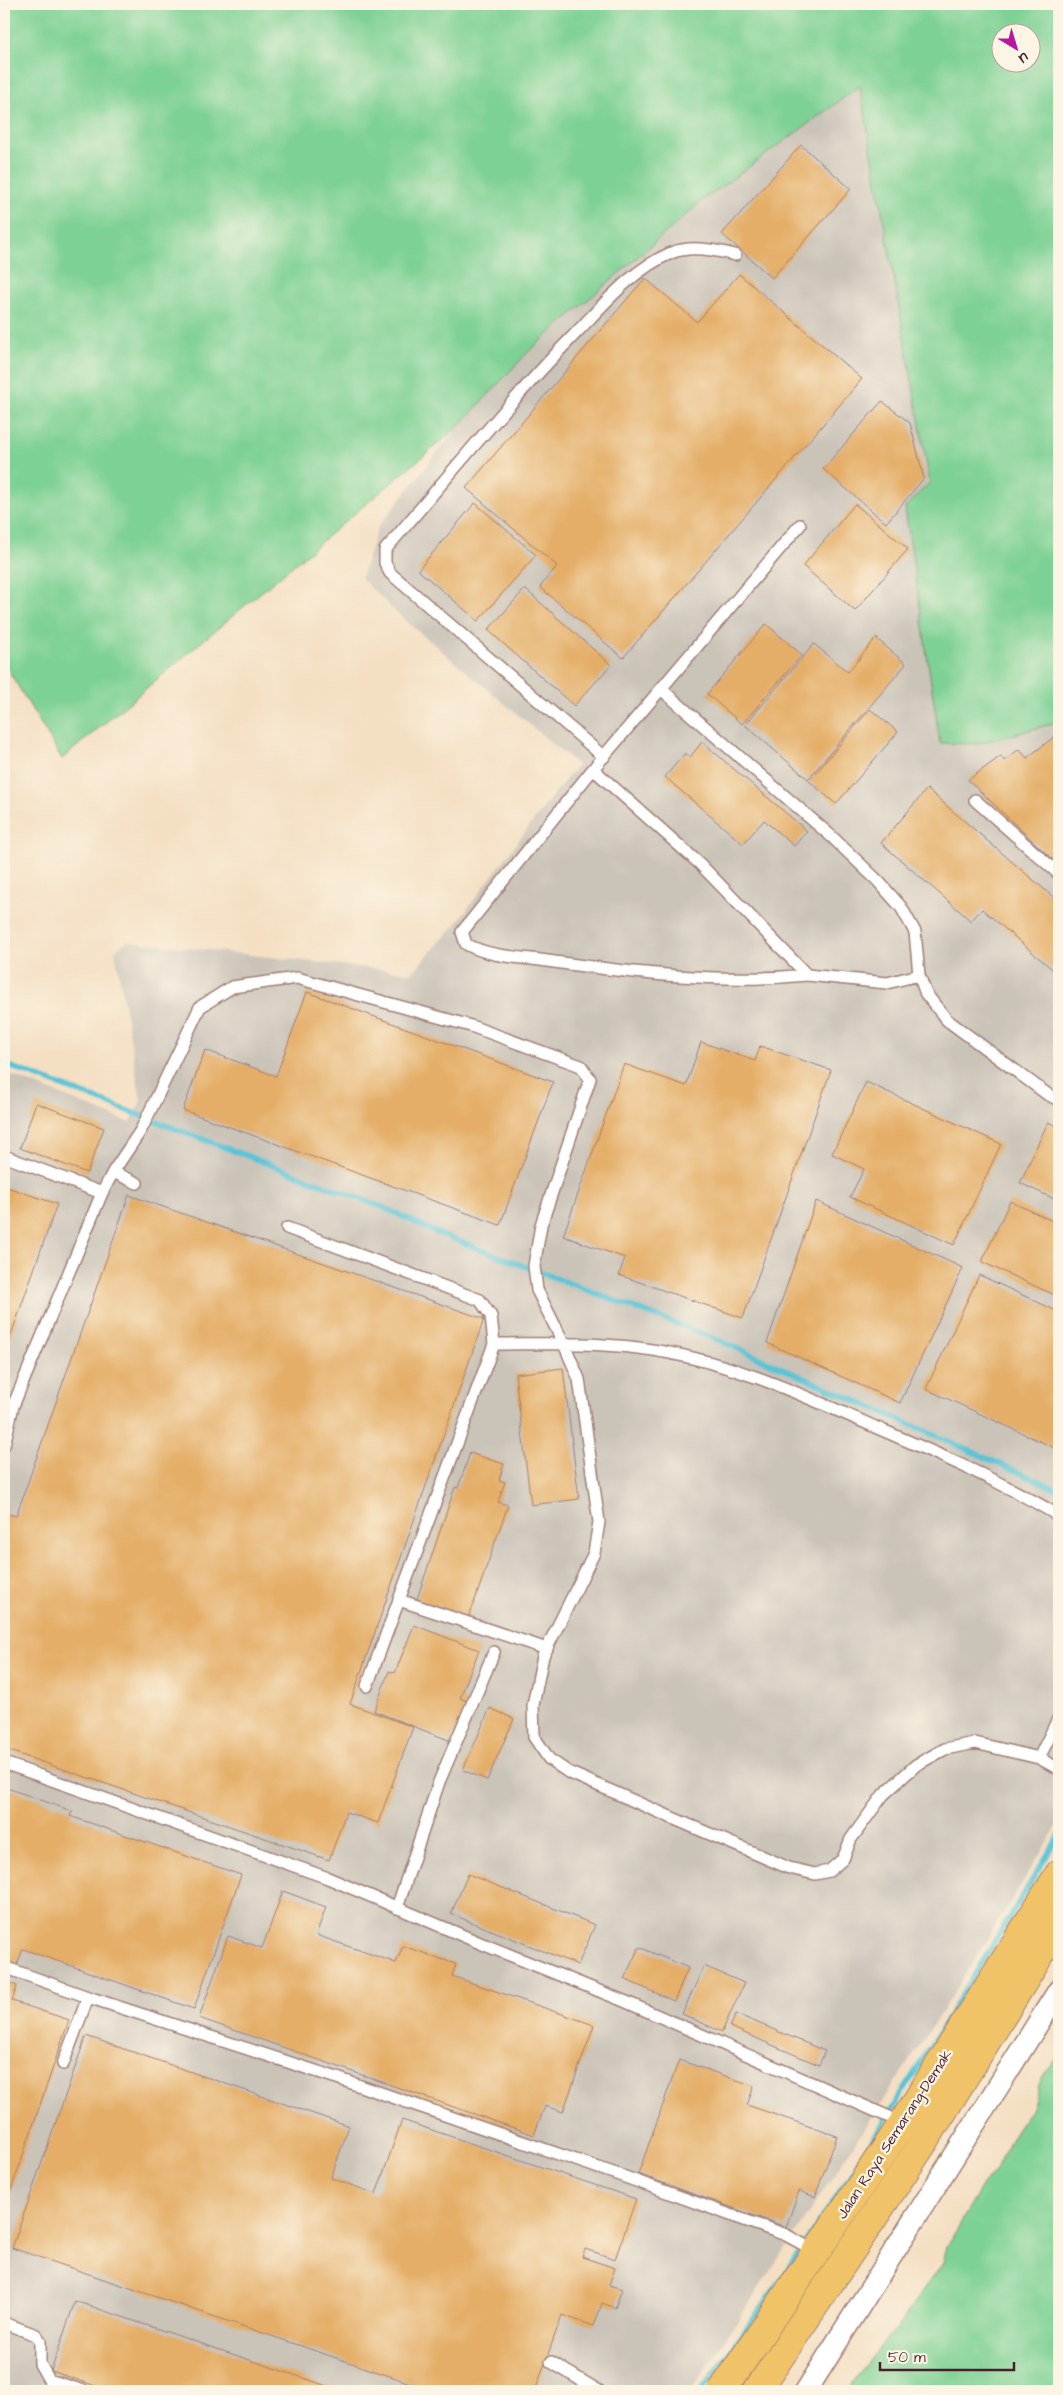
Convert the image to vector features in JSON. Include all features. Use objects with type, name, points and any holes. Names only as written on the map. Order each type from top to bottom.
[{"type":"highway","name":"Jalan Raya Semarang-Demak","points":[[722,2391],[904,2123],[1059,1874]]},
{"type":"highway","name":"Jalan Raya Semarang-Demak","points":[[757,2391],[922,2145],[1059,1924]]},
{"type":"street","points":[[806,2391],[1059,1990]]},
{"type":"lane","points":[[604,757],[390,573],[386,563],[385,550],[538,372],[610,298],[640,272],[672,252],[708,248],[735,255]]},
{"type":"lane","points":[[800,526],[593,769],[462,932],[466,944],[486,952],[695,978],[782,978],[807,975],[887,983],[919,975]]},
{"type":"lane","points":[[661,689],[831,836],[878,880],[901,907],[915,932],[919,975],[926,994],[947,1020],[1047,1094],[1059,1100]]},
{"type":"lane","points":[[593,769],[700,864],[807,975]]},
{"type":"lane","points":[[975,800],[1059,874]]},
{"type":"lane","points":[[4,1445],[8,1405],[102,1193],[113,1172],[142,1130],[200,1007],[232,987],[296,978],[471,1026],[580,1066],[590,1079],[542,1225],[534,1266],[537,1290],[579,1379],[599,1522],[594,1553],[543,1656],[533,1705],[534,1737],[549,1759],[568,1772],[788,1868],[815,1874],[829,1871],[843,1859],[851,1839],[883,1794],[916,1765],[946,1749],[975,1743],[1039,1758],[1059,1769]]},
{"type":"lane","points":[[4,1156],[102,1193]]},
{"type":"lane","points":[[113,1172],[136,1183]]},
{"type":"lane","points":[[287,1228],[480,1300],[491,1316],[494,1344],[367,1686]]},
{"type":"lane","points":[[494,1344],[564,1344],[639,1348],[708,1362],[776,1384],[954,1461],[1059,1516]]},
{"type":"lane","points":[[398,1600],[547,1649]]},
{"type":"lane","points":[[397,1908],[439,1782],[494,1652]]},
{"type":"lane","points":[[1039,1758],[1059,1717]]},
{"type":"lane","points":[[4,1763],[328,1878],[624,2001],[904,2123]]},
{"type":"lane","points":[[4,1967],[88,1997],[340,2079],[626,2177],[786,2235],[817,2252]]},
{"type":"lane","points":[[63,2064],[88,1997]]},
{"type":"lane","points":[[4,2323],[36,2335],[40,2341],[40,2364],[49,2380],[84,2391]]},
{"type":"lane","points":[[551,2362],[599,2391]]},
{"type":"shaded area","points":[[861,86],[930,482],[905,507],[940,743],[978,744],[1059,722],[1059,1823],[952,1996],[691,2391],[4,2391],[4,1072],[130,1123],[141,1101],[115,951],[127,941],[412,973],[456,924],[553,795],[578,765],[400,616],[361,578],[378,527],[458,427],[530,350],[702,201]]},
{"type":"green space","points":[[4,4],[1059,4],[1059,722],[978,744],[940,743],[905,507],[930,482],[860,86],[702,201],[530,350],[458,427],[62,759],[4,663]]},
{"type":"green space","points":[[1059,2056],[1059,2391],[855,2391],[852,2385],[856,2378],[886,2339],[898,2327],[943,2262],[947,2246],[983,2185],[994,2173],[1016,2129],[1031,2110],[1042,2076]]},
{"type":"building","points":[[801,145],[851,189],[772,278],[722,234]]},
{"type":"building","points":[[739,274],[862,379],[623,658],[540,587],[557,566],[466,488],[645,278],[697,322]]},
{"type":"building","points":[[882,401],[910,423],[924,478],[886,523],[823,469]]},
{"type":"building","points":[[475,503],[536,555],[478,621],[418,570]]},
{"type":"building","points":[[855,504],[908,549],[855,611],[803,566]]},
{"type":"building","points":[[525,589],[611,665],[574,706],[488,630]]},
{"type":"building","points":[[766,624],[802,655],[742,724],[707,694]]},
{"type":"building","points":[[876,638],[906,664],[808,779],[745,725],[814,644],[848,672]]},
{"type":"building","points":[[870,709],[898,732],[836,804],[809,781]]},
{"type":"building","points":[[1059,733],[1059,859],[1055,862],[968,780],[1001,756],[1004,761],[1019,749],[1027,758]]},
{"type":"building","points":[[702,742],[807,831],[794,846],[764,820],[743,844],[665,777],[685,753],[690,757]]},
{"type":"building","points":[[927,789],[1059,902],[1059,975],[982,909],[971,921],[881,843]]},
{"type":"building","points":[[307,992],[553,1082],[500,1225],[183,1110],[205,1050],[276,1076]]},
{"type":"building","points":[[701,1042],[755,1061],[760,1046],[831,1070],[743,1318],[619,1275],[625,1258],[563,1236],[624,1064],[686,1086]]},
{"type":"building","points":[[866,1082],[1001,1144],[954,1245],[850,1197],[864,1169],[832,1154]]},
{"type":"building","points":[[36,1103],[104,1128],[87,1173],[20,1148]]},
{"type":"building","points":[[1048,1122],[1059,1127],[1059,1201],[1020,1183]]},
{"type":"building","points":[[4,1186],[57,1204],[4,1355]]},
{"type":"building","points":[[129,1195],[484,1319],[350,1704],[413,1727],[378,1823],[346,1812],[329,1860],[4,1749],[4,1513],[16,1516]]},
{"type":"building","points":[[816,1201],[963,1268],[900,1403],[767,1343]]},
{"type":"building","points":[[1010,1201],[1059,1224],[1059,1297],[982,1262]]},
{"type":"building","points":[[979,1275],[1059,1312],[1059,1450],[926,1389]]},
{"type":"building","points":[[563,1368],[579,1499],[531,1505],[515,1374]]},
{"type":"building","points":[[470,1453],[504,1464],[499,1480],[505,1482],[498,1502],[508,1505],[469,1617],[417,1599],[455,1487],[458,1488]]},
{"type":"building","points":[[414,1625],[479,1650],[460,1698],[467,1701],[451,1741],[374,1711],[389,1671],[395,1673]]},
{"type":"building","points":[[490,1708],[514,1719],[487,1780],[463,1770]]},
{"type":"building","points":[[4,1787],[72,1811],[70,1816],[241,1875],[194,2009],[23,1949],[17,1965],[4,1960]]},
{"type":"building","points":[[468,1874],[595,1925],[578,1965],[451,1914]]},
{"type":"building","points":[[283,1891],[326,1907],[316,1935],[396,1963],[403,1946],[456,1964],[452,1976],[594,2025],[563,2112],[545,2106],[534,2135],[199,2018],[228,1936],[262,1948]]},
{"type":"building","points":[[639,1947],[688,1968],[674,2001],[624,1979]]},
{"type":"building","points":[[704,1966],[744,1983],[722,2032],[682,2014]]},
{"type":"building","points":[[4,1981],[17,1986],[12,2001],[69,2020],[4,2211]]},
{"type":"building","points":[[736,2014],[825,2051],[819,2065],[730,2027]]},
{"type":"building","points":[[86,2036],[349,2126],[331,2178],[376,2194],[402,2120],[636,2199],[615,2259],[585,2249],[582,2257],[615,2268],[609,2285],[622,2289],[615,2308],[602,2303],[594,2326],[562,2315],[535,2391],[434,2391],[12,2248]]},
{"type":"building","points":[[679,2060],[754,2086],[747,2105],[837,2136],[815,2197],[799,2191],[786,2227],[638,2174]]},
{"type":"building","points":[[75,2301],[342,2391],[111,2391],[51,2371]]},
{"type":"waterway","points":[[4,1064],[385,1208],[435,1232],[716,1339],[1059,1490]]},
{"type":"waterway","points":[[701,2391],[750,2324],[842,2188],[1059,1836]]}]
